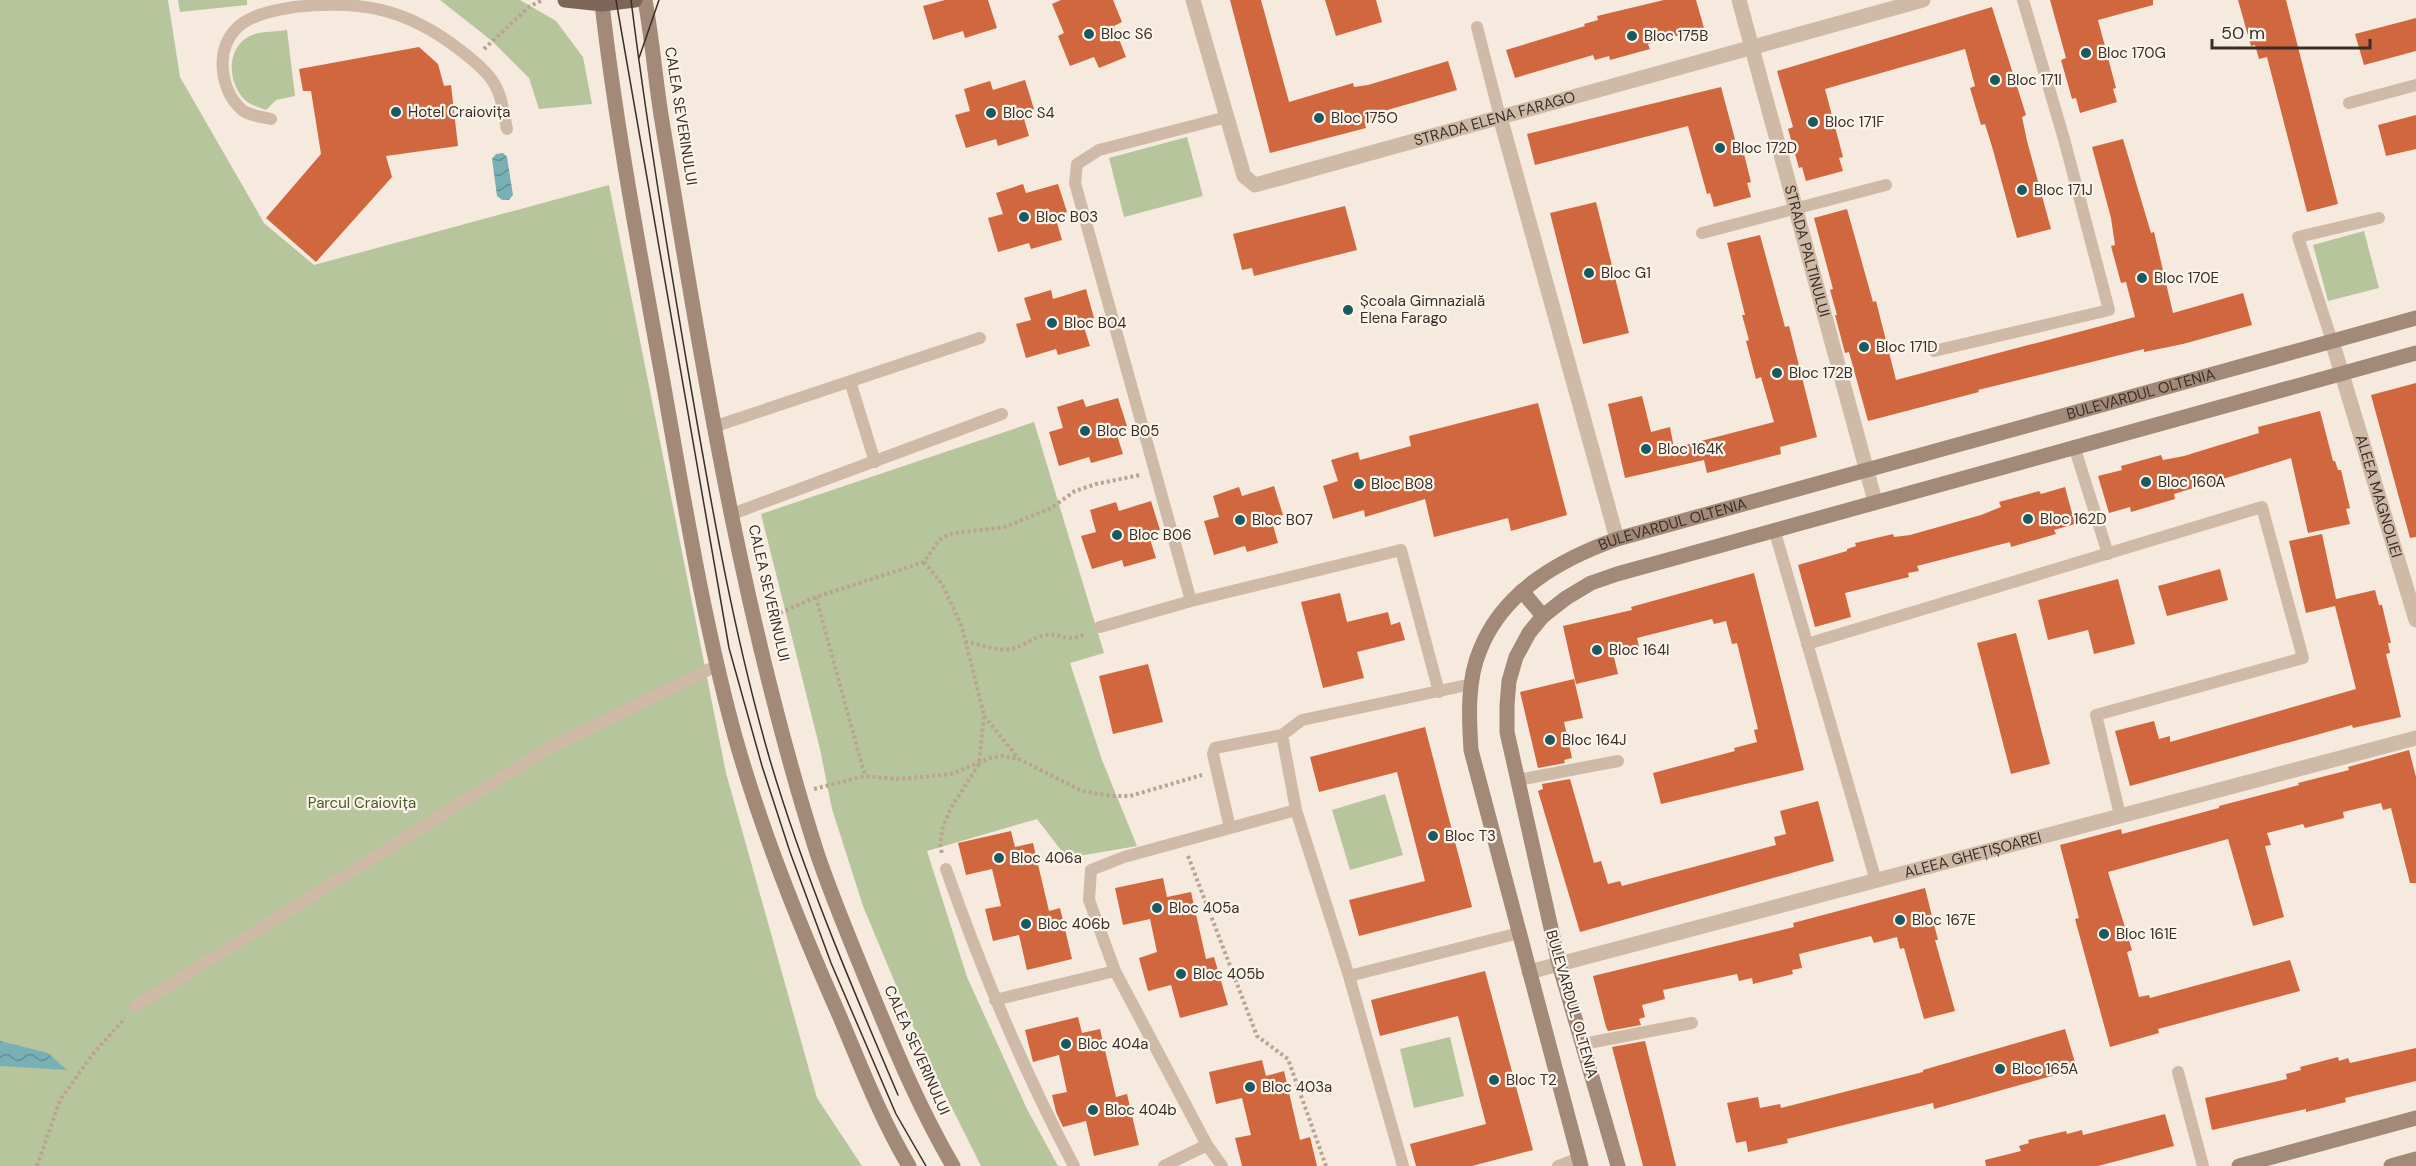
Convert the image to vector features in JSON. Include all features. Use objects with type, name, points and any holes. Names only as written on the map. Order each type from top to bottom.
[{"type":"main road","points":[[565,0],[602,2],[635,0]]},
{"type":"street","name":"CALEA SEVERINULUI","points":[[645,0],[661,111],[732,514],[757,629],[800,793],[818,854],[858,960],[902,1067],[953,1166]]},
{"type":"street","name":"STRADA ELENA FARAGO","points":[[1193,0],[1244,176],[1255,185],[1923,0]]},
{"type":"street","name":"STRADA PALTINULUI","points":[[1739,0],[1875,501]]},
{"type":"street","points":[[602,2],[615,117],[677,462],[717,665],[744,765],[786,889],[871,1089],[909,1166]]},
{"type":"street","points":[[1500,117],[1617,539]]},
{"type":"street","name":"BULEVARDUL OLTENIA","points":[[1580,1162],[1471,750],[1469,716],[1472,684],[1479,651],[1496,618],[1522,591],[1578,553],[1617,539],[2416,318]]},
{"type":"street","name":"ALEEA MAGNOLIEI","points":[[2332,341],[2415,610]]},
{"type":"street","name":"BULEVARDUL OLTENIA","points":[[1618,1166],[1559,964],[1507,732],[1509,681],[1516,657],[1529,633],[1543,616],[1566,598],[1591,584],[1774,529],[2416,352]]},
{"type":"street","points":[[1522,591],[1543,616]]},
{"type":"street","name":"ALEEA GHEȚIȘOAREI","points":[[1529,972],[2416,738]]},
{"type":"street","points":[[2239,1166],[2416,1118]]},
{"type":"street","points":[[2391,1166],[2416,1159]]},
{"type":"lane","points":[[1934,351],[2109,310],[2064,139],[2023,0]]},
{"type":"lane","points":[[271,119],[242,111],[230,95],[222,71],[225,48],[235,30],[278,5],[323,1],[369,4],[399,12],[436,31],[472,60],[497,88],[507,129]]},
{"type":"lane","points":[[1477,27],[1500,117]]},
{"type":"lane","points":[[2349,103],[2416,85]]},
{"type":"lane","points":[[1191,601],[1075,183],[1077,164],[1099,150],[1227,117]]},
{"type":"lane","points":[[1702,233],[1886,185]]},
{"type":"lane","points":[[2332,341],[2298,237],[2379,218]]},
{"type":"lane","points":[[716,426],[980,338]]},
{"type":"lane","points":[[850,381],[875,462]]},
{"type":"lane","points":[[732,514],[1002,414]]},
{"type":"lane","points":[[2074,446],[2108,554]]},
{"type":"lane","points":[[1807,644],[2262,507],[2303,658],[2096,715],[2120,815]]},
{"type":"lane","points":[[1774,529],[1876,881]]},
{"type":"lane","points":[[1100,627],[1191,601],[1401,550],[1439,692]]},
{"type":"lane","points":[[136,1006],[547,749],[717,665]]},
{"type":"lane","points":[[1230,828],[1213,754],[1219,746],[1282,735],[1302,720],[1472,684]]},
{"type":"lane","points":[[1282,735],[1296,810],[1349,976],[1403,1166]]},
{"type":"lane","points":[[1518,780],[1618,761]]},
{"type":"lane","points":[[1222,1166],[1207,1145],[1115,971],[1089,900],[1090,870],[1124,857],[1296,810]]},
{"type":"lane","points":[[946,869],[981,969],[1042,1105],[1074,1166]]},
{"type":"lane","points":[[1349,976],[1519,933]]},
{"type":"lane","points":[[995,1000],[1115,971]]},
{"type":"lane","points":[[1583,1044],[1692,1023]]},
{"type":"lane","points":[[2178,1071],[2203,1166]]},
{"type":"lane","points":[[1164,1166],[1207,1145]]},
{"type":"lane","points":[[1558,1166],[1580,1162]]},
{"type":"path","points":[[472,60],[530,6],[543,0]]},
{"type":"path","points":[[780,613],[816,597],[924,562],[939,540],[949,534],[1005,527],[1051,508],[1075,491],[1155,471]]},
{"type":"path","points":[[924,562],[942,584],[962,627],[984,716],[979,764],[951,808],[943,826],[939,844],[946,869]]},
{"type":"path","points":[[816,597],[865,776]]},
{"type":"path","points":[[965,642],[981,643],[995,649],[1008,650],[1042,636],[1074,639],[1100,627]]},
{"type":"path","points":[[984,716],[1019,759]]},
{"type":"path","points":[[800,793],[865,776],[900,779],[951,774],[990,758],[1003,756],[1019,759],[1082,791],[1112,796],[1130,796],[1217,771]]},
{"type":"path","points":[[1183,841],[1257,1036],[1288,1059],[1326,1166]]},
{"type":"path","points":[[37,1166],[60,1100],[92,1055],[136,1006]]},
{"type":"green space","name":"Parcul Craiovița","points":[[0,0],[168,0],[180,77],[264,223],[314,265],[609,185],[726,773],[817,1098],[862,1166],[0,1166]]},
{"type":"green space","points":[[178,0],[247,0],[247,5],[180,12]]},
{"type":"green space","points":[[440,0],[520,0],[556,21],[583,57],[592,104],[539,109],[529,78],[492,41]]},
{"type":"green space","points":[[287,30],[295,96],[276,100],[266,110],[252,105],[247,102],[234,83],[232,63],[234,54],[245,39],[255,34]]},
{"type":"green space","points":[[1187,137],[1203,196],[1124,217],[1109,158]]},
{"type":"green space","points":[[2364,231],[2379,288],[2328,301],[2313,245]]},
{"type":"green space","points":[[1034,422],[1104,653],[1070,663],[1102,760],[1137,846],[1067,858],[1037,819],[927,851],[967,977],[1027,1109],[1058,1166],[981,1166],[923,1050],[863,906],[832,809],[820,749],[761,514]]},
{"type":"green space","points":[[1385,794],[1403,855],[1350,870],[1332,810]]},
{"type":"green space","points":[[1450,1037],[1464,1096],[1414,1108],[1400,1049]]},
{"type":"water","points":[[503,153],[507,157],[513,195],[509,200],[502,200],[497,196],[492,159],[496,154]]},
{"type":"water","points":[[0,1041],[48,1053],[67,1070],[0,1066]]},
{"type":"building","points":[[945,0],[988,0],[997,28],[965,38],[963,31],[933,40],[923,6]]},
{"type":"building","name":"Bloc S6","points":[[1061,0],[1113,0],[1122,22],[1114,26],[1126,57],[1099,68],[1094,57],[1070,66],[1058,36],[1064,33],[1052,4]]},
{"type":"building","points":[[1230,0],[1261,0],[1289,102],[1353,83],[1354,87],[1368,85],[1448,61],[1457,90],[1377,113],[1379,120],[1365,124],[1366,128],[1270,153]]},
{"type":"building","points":[[1325,0],[1376,0],[1382,22],[1336,36]]},
{"type":"building","name":"Bloc 175B","points":[[1664,0],[1696,0],[1704,28],[1648,44],[1650,49],[1610,60],[1609,56],[1595,60],[1593,55],[1515,78],[1506,50],[1585,26],[1584,24],[1598,20],[1597,16]]},
{"type":"building","name":"Bloc 170G","points":[[2050,0],[2153,0],[2153,5],[2098,20],[2116,88],[2113,89],[2117,102],[2080,113],[2076,98],[2072,99],[2061,60],[2066,58]]},
{"type":"building","points":[[2238,0],[2286,0],[2338,204],[2307,212],[2267,57],[2259,59],[2255,45],[2251,46]]},
{"type":"building","points":[[1992,7],[2026,115],[2022,117],[2027,141],[2051,229],[2017,238],[1985,124],[1981,125],[1970,88],[1975,86],[1965,49],[1825,89],[1843,157],[1839,158],[1843,171],[1806,181],[1802,167],[1799,168],[1788,129],[1793,127],[1777,71]]},
{"type":"building","points":[[2416,18],[2416,51],[2364,65],[2355,34]]},
{"type":"building","points":[[419,47],[438,64],[444,86],[451,85],[458,146],[386,156],[392,177],[316,262],[266,218],[321,154],[311,91],[303,91],[299,69]]},
{"type":"building","name":"Bloc S4","points":[[1025,80],[1034,109],[1022,112],[1029,136],[998,146],[996,139],[966,148],[955,115],[970,111],[964,89],[990,81],[993,90]]},
{"type":"building","points":[[1721,87],[1736,143],[1741,142],[1751,182],[1747,183],[1751,197],[1714,207],[1710,193],[1707,194],[1688,126],[1535,165],[1527,134]]},
{"type":"building","points":[[2416,115],[2416,149],[2386,156],[2378,125]]},
{"type":"building","points":[[2123,139],[2151,233],[2154,232],[2173,313],[2243,293],[2252,325],[2183,344],[2144,352],[2144,349],[1978,390],[1979,392],[1868,421],[1849,352],[1845,353],[1830,290],[1833,289],[1814,218],[1847,209],[1873,302],[1876,301],[1896,380],[2135,317],[2126,282],[2121,283],[2111,246],[2115,245],[2111,218],[2092,147]]},
{"type":"building","name":"Bloc B03","points":[[1023,184],[1026,193],[1058,184],[1067,212],[1055,216],[1062,240],[1031,249],[1029,243],[998,252],[988,218],[1003,214],[996,193]]},
{"type":"building","name":"Bloc G1","points":[[1596,202],[1629,333],[1583,344],[1550,213]]},
{"type":"building","points":[[1345,206],[1357,250],[1254,276],[1252,268],[1242,270],[1233,234]]},
{"type":"building","points":[[1760,235],[1785,327],[1789,326],[1817,437],[1780,447],[1781,454],[1707,473],[1704,460],[1625,478],[1608,404],[1642,396],[1651,432],[1670,427],[1674,448],[1774,422],[1761,377],[1756,379],[1746,341],[1749,340],[1742,315],[1745,315],[1727,243]]},
{"type":"building","name":"Bloc B04","points":[[1086,289],[1094,318],[1082,321],[1090,346],[1058,355],[1056,349],[1026,358],[1016,324],[1031,320],[1024,298],[1051,290],[1053,299]]},
{"type":"building","points":[[2416,383],[2416,537],[2410,538],[2371,395]]},
{"type":"building","name":"Bloc B05","points":[[1118,398],[1127,426],[1115,429],[1123,454],[1091,463],[1089,457],[1059,466],[1049,432],[1063,428],[1057,407],[1083,399],[1086,407]]},
{"type":"building","points":[[1538,403],[1567,515],[1511,531],[1508,518],[1434,537],[1425,499],[1365,517],[1364,510],[1333,519],[1323,486],[1338,481],[1331,460],[1358,452],[1360,460],[1411,446],[1409,436]]},
{"type":"building","points":[[2320,411],[2333,461],[2338,470],[2341,470],[2350,508],[2346,509],[2350,524],[2308,533],[2291,458],[2174,494],[2175,499],[2131,512],[2130,507],[2109,513],[2098,476],[2122,470],[2121,466],[2161,455],[2163,460],[2184,456],[2259,433],[2258,427]]},
{"type":"building","name":"Bloc B07","points":[[1274,486],[1283,515],[1271,518],[1278,543],[1247,552],[1245,546],[1214,555],[1204,521],[1219,517],[1213,496],[1239,487],[1242,496]]},
{"type":"building","points":[[2065,487],[2075,524],[2054,530],[2056,534],[2011,547],[2010,542],[1917,566],[1919,571],[1908,573],[1909,577],[1845,593],[1851,617],[1815,627],[1798,565],[1847,551],[1856,546],[1855,543],[1893,534],[1894,537],[1910,535],[1981,515],[2001,507],[1999,502],[2039,491],[2041,494]]},
{"type":"building","name":"Bloc B06","points":[[1151,501],[1160,530],[1148,533],[1156,558],[1124,567],[1122,560],[1092,569],[1081,536],[1096,532],[1090,510],[1116,502],[1119,511]]},
{"type":"building","points":[[2322,534],[2336,599],[2375,590],[2379,605],[2382,605],[2391,643],[2388,643],[2390,653],[2386,654],[2401,717],[2353,728],[2352,725],[2130,786],[2115,731],[2154,721],[2159,739],[2170,736],[2170,742],[2356,689],[2335,606],[2306,613],[2289,541]]},
{"type":"building","points":[[2220,569],[2228,600],[2167,616],[2158,586]]},
{"type":"building","points":[[1754,573],[1804,770],[1661,804],[1653,773],[1735,751],[1734,748],[1757,742],[1754,730],[1758,729],[1737,643],[1732,644],[1726,621],[1714,624],[1712,619],[1637,638],[1639,647],[1613,653],[1618,674],[1576,684],[1563,626],[1632,610],[1631,607]]},
{"type":"building","points":[[2118,579],[2135,644],[2094,654],[2088,630],[2048,640],[2038,600]]},
{"type":"building","points":[[1340,593],[1347,622],[1388,612],[1391,625],[1400,622],[1405,640],[1357,652],[1364,678],[1323,688],[1301,602]]},
{"type":"building","points":[[2016,633],[2050,764],[2011,774],[1977,643]]},
{"type":"building","points":[[1148,664],[1163,722],[1113,734],[1099,676]]},
{"type":"building","name":"Bloc 164J","points":[[1574,679],[1583,718],[1564,722],[1572,758],[1564,760],[1565,763],[1538,768],[1520,692]]},
{"type":"building","name":"Bloc T3","points":[[1425,727],[1472,907],[1359,936],[1349,900],[1425,881],[1397,772],[1319,792],[1310,757]]},
{"type":"building","points":[[2409,750],[2416,777],[2416,883],[2410,883],[2391,808],[2383,810],[2381,803],[2343,812],[2344,818],[2305,828],[2303,824],[2267,833],[2271,845],[2265,846],[2284,917],[2253,926],[2228,839],[2108,872],[2132,950],[2127,952],[2139,997],[2149,995],[2150,998],[2290,960],[2300,991],[2158,1029],[2159,1033],[2110,1047],[2075,919],[2079,918],[2060,845],[2121,829],[2122,834],[2219,808],[2219,806],[2299,785],[2298,783],[2349,770],[2348,767]]},
{"type":"building","points":[[1570,779],[1594,863],[1601,861],[1608,884],[1620,881],[1622,886],[1776,845],[1774,837],[1786,834],[1780,811],[1818,801],[1834,861],[1580,932],[1538,791],[1543,789],[1542,784]]},
{"type":"building","points":[[1011,831],[1015,847],[1033,843],[1049,911],[1060,908],[1072,959],[1027,970],[1019,935],[993,941],[985,909],[1001,906],[992,869],[966,875],[958,843]]},
{"type":"building","points":[[1163,878],[1167,897],[1191,892],[1206,959],[1214,957],[1228,1005],[1180,1018],[1171,985],[1148,991],[1139,958],[1157,952],[1150,919],[1123,925],[1115,888]]},
{"type":"building","points":[[1925,888],[1938,940],[1935,940],[1955,1011],[1924,1019],[1904,948],[1900,949],[1897,937],[1874,943],[1871,936],[1799,954],[1802,968],[1792,970],[1793,974],[1753,984],[1752,978],[1739,981],[1737,974],[1663,990],[1665,999],[1642,1005],[1645,1017],[1639,1019],[1641,1025],[1608,1031],[1606,1027],[1593,976],[1794,927],[1793,923]]},
{"type":"building","name":"Bloc T2","points":[[1485,971],[1533,1150],[1472,1166],[1416,1166],[1410,1144],[1486,1124],[1458,1016],[1380,1036],[1371,1000]]},
{"type":"building","points":[[1078,1017],[1082,1033],[1100,1029],[1116,1097],[1127,1094],[1139,1145],[1094,1156],[1086,1121],[1063,1127],[1052,1095],[1067,1092],[1059,1055],[1033,1062],[1025,1030]]},
{"type":"building","points":[[2065,1029],[2077,1069],[1934,1109],[1933,1103],[1787,1139],[1788,1143],[1748,1152],[1746,1141],[1736,1143],[1727,1103],[1758,1097],[1760,1108],[1780,1104],[1781,1108],[1923,1072],[1923,1070]]},
{"type":"building","points":[[1645,1041],[1676,1166],[1643,1166],[1612,1047]]},
{"type":"building","points":[[2416,1048],[2416,1081],[2345,1098],[2346,1102],[2306,1112],[2306,1109],[2212,1130],[2205,1098],[2287,1079],[2286,1074],[2301,1070],[2300,1067],[2338,1057],[2339,1061],[2348,1058],[2350,1063]]},
{"type":"building","points":[[1262,1060],[1266,1076],[1284,1071],[1300,1140],[1310,1137],[1317,1166],[1242,1166],[1235,1138],[1251,1135],[1242,1098],[1216,1104],[1209,1072]]},
{"type":"building","points":[[2165,1114],[2174,1146],[2098,1166],[1986,1166],[1985,1160],[2021,1151],[2019,1146],[2029,1143],[2028,1140],[2066,1131],[2067,1134],[2082,1130],[2083,1135]]},
{"type":"tram line","points":[[616,0],[729,648],[762,766],[790,852],[831,963],[896,1114],[926,1166]]},
{"type":"tram line","points":[[631,0],[651,144],[682,334],[715,525],[745,666],[783,803],[813,888],[898,1095]]},
{"type":"tram line","points":[[639,58],[659,0]]},
{"type":"place","name":"Bloc S6","points":[[1089,34]]},
{"type":"place","name":"Bloc 175B","points":[[1632,36]]},
{"type":"place","name":"Bloc 170G","points":[[2086,53]]},
{"type":"place","name":"Bloc 171I","points":[[1995,80]]},
{"type":"place","name":"Hotel Craiovița","points":[[396,112]]},
{"type":"place","name":"Bloc S4","points":[[991,113]]},
{"type":"place","name":"Bloc 175O","points":[[1319,118]]},
{"type":"place","name":"Bloc 171F","points":[[1813,122]]},
{"type":"place","name":"Bloc 172D","points":[[1720,148]]},
{"type":"place","name":"Bloc 171J","points":[[2022,190]]},
{"type":"place","name":"Bloc B03","points":[[1024,217]]},
{"type":"place","name":"Bloc G1","points":[[1589,273]]},
{"type":"place","name":"Bloc 170E","points":[[2142,278]]},
{"type":"place","name":"Școala Gimnazială Elena Farago","points":[[1348,310]]},
{"type":"place","name":"Bloc B04","points":[[1052,323]]},
{"type":"place","name":"Bloc 171D","points":[[1864,347]]},
{"type":"place","name":"Bloc 172B","points":[[1777,373]]},
{"type":"place","name":"Bloc B05","points":[[1085,431]]},
{"type":"place","name":"Bloc 164K","points":[[1646,449]]},
{"type":"place","name":"Bloc 160A","points":[[2146,482]]},
{"type":"place","name":"Bloc B08","points":[[1359,484]]},
{"type":"place","name":"Bloc 162D","points":[[2028,519]]},
{"type":"place","name":"Bloc B07","points":[[1240,520]]},
{"type":"place","name":"Bloc B06","points":[[1117,535]]},
{"type":"place","name":"Bloc 164I","points":[[1597,650]]},
{"type":"place","name":"Bloc 164J","points":[[1550,740]]},
{"type":"place","name":"Bloc T3","points":[[1433,836]]},
{"type":"place","name":"Bloc 406a","points":[[999,858]]},
{"type":"place","name":"Bloc 405a","points":[[1157,908]]},
{"type":"place","name":"Bloc 167E","points":[[1900,920]]},
{"type":"place","name":"Bloc 406b","points":[[1026,924]]},
{"type":"place","name":"Bloc 161E","points":[[2104,934]]},
{"type":"place","name":"Bloc 405b","points":[[1181,974]]},
{"type":"place","name":"Bloc 404a","points":[[1066,1044]]},
{"type":"place","name":"Bloc 165A","points":[[2000,1069]]},
{"type":"place","name":"Bloc T2","points":[[1494,1080]]},
{"type":"place","name":"Bloc 403a","points":[[1250,1087]]},
{"type":"place","name":"Bloc 404b","points":[[1093,1110]]}]
